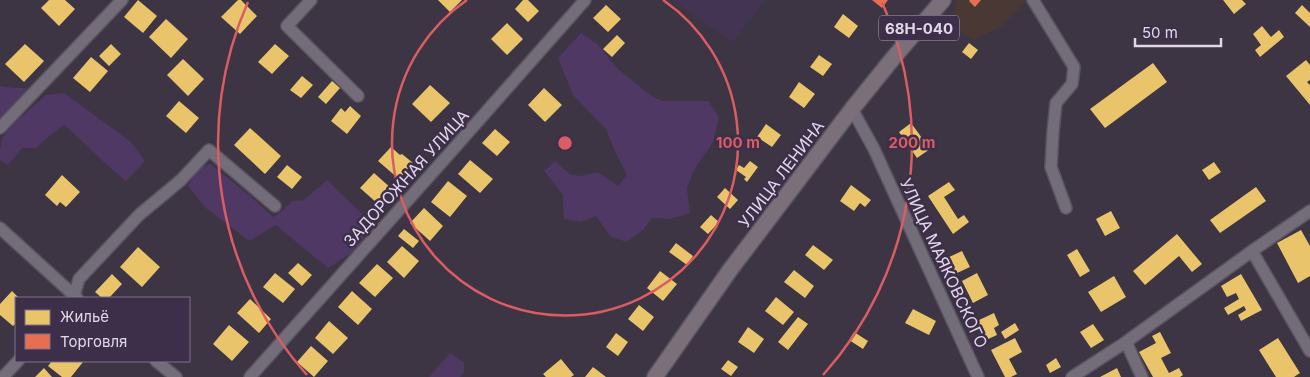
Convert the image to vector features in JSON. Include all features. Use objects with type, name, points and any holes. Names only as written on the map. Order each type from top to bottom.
[{"type":"main road","name":"УЛИЦА ЛЕНИНА","points":[[655,377],[730,270],[852,109],[943,0]]},
{"type":"street","points":[[0,128],[122,0]]},
{"type":"street","points":[[311,0],[287,26],[358,96]]},
{"type":"street","name":"ЗАДОРОЖНАЯ УЛИЦА","points":[[250,377],[585,0]]},
{"type":"street","points":[[1033,0],[1074,67],[1072,84],[1056,103],[1051,167],[1066,208]]},
{"type":"street","name":"УЛИЦА МАЯКОВСКОГО","points":[[852,109],[874,149],[978,377]]},
{"type":"street","points":[[75,297],[79,279],[139,215],[181,180],[209,150],[275,206]]},
{"type":"street","points":[[1072,377],[1126,342],[1310,211]]},
{"type":"street","points":[[0,228],[74,297]]},
{"type":"street","points":[[1252,251],[1310,351]]},
{"type":"street","points":[[1126,342],[1142,377]]},
{"type":"street","points":[[3,377],[17,362]]},
{"type":"street","points":[[157,362],[176,377]]},
{"type":"shaded area","points":[[672,0],[765,0],[733,42]]},
{"type":"shaded area","points":[[957,0],[1028,0],[1001,27],[973,40],[951,24]]},
{"type":"shaded area","points":[[581,33],[597,44],[618,69],[649,94],[662,101],[708,101],[719,117],[713,142],[695,168],[687,188],[690,213],[670,219],[652,218],[644,229],[627,242],[611,237],[596,216],[581,222],[564,219],[563,195],[544,171],[555,161],[571,175],[582,176],[598,172],[618,186],[627,175],[606,129],[573,95],[558,58]]},
{"type":"shaded area","points":[[0,86],[27,88],[17,103],[0,118]]},
{"type":"shaded area","points":[[64,93],[131,142],[145,161],[126,181],[64,125],[36,148],[22,148],[8,165],[0,160],[2,138],[14,123],[46,95]]},
{"type":"shaded area","points":[[210,164],[273,217],[292,201],[304,200],[327,180],[363,215],[371,227],[356,250],[328,268],[276,225],[249,241],[206,208],[188,186],[198,169]]},
{"type":"shaded area","points":[[450,353],[464,362],[464,372],[460,377],[429,377]]},
{"type":"building: Жильё","points":[[49,0],[65,0],[75,9],[59,26],[41,8]]},
{"type":"building: Жильё","points":[[138,0],[157,16],[143,33],[124,17]]},
{"type":"building: Жильё","points":[[238,0],[241,0],[257,16],[240,34],[221,17]]},
{"type":"building: Жильё","points":[[438,0],[462,0],[450,12]]},
{"type":"building: Жильё","points":[[523,0],[528,0],[539,11],[528,22],[515,9]]},
{"type":"building: Жильё","points":[[1223,0],[1242,0],[1246,4],[1234,14]]},
{"type":"building: Жильё","points":[[606,5],[621,19],[608,32],[593,18]]},
{"type":"building: Жильё","points":[[1302,5],[1310,13],[1310,27],[1295,13]]},
{"type":"building: Жильё","points":[[843,14],[858,26],[849,38],[834,27]]},
{"type":"building: Жильё","points":[[166,19],[188,39],[171,58],[149,37]]},
{"type":"building: Жильё","points":[[507,23],[523,39],[507,55],[491,39]]},
{"type":"building: Жильё","points":[[1262,26],[1271,37],[1279,30],[1284,37],[1260,57],[1255,50],[1261,45],[1253,34]]},
{"type":"building: Жильё","points":[[617,35],[625,43],[612,57],[603,49]]},
{"type":"building: Жильё","points":[[969,43],[978,50],[971,59],[962,52]]},
{"type":"building: Жильё","points":[[25,44],[44,61],[24,82],[5,64]]},
{"type":"building: Жильё","points":[[111,44],[121,54],[109,66],[99,56]]},
{"type":"building: Жильё","points":[[275,44],[289,56],[272,74],[258,62]]},
{"type":"building: Жильё","points":[[819,55],[832,64],[823,76],[810,67]]},
{"type":"building: Жильё","points":[[91,57],[108,71],[90,92],[73,78]]},
{"type":"building: Жильё","points":[[183,59],[204,79],[188,96],[167,75]]},
{"type":"building: Жильё","points":[[1306,60],[1310,65],[1310,80],[1307,82],[1310,85],[1310,105],[1286,76]]},
{"type":"building: Жильё","points":[[1153,63],[1167,82],[1105,128],[1090,109]]},
{"type":"building: Жильё","points":[[302,76],[313,85],[301,98],[290,90]]},
{"type":"building: Жильё","points":[[332,81],[340,88],[326,104],[318,97]]},
{"type":"building: Жильё","points":[[799,82],[815,94],[804,108],[789,97]]},
{"type":"building: Жильё","points":[[430,85],[450,103],[431,122],[412,104]]},
{"type":"building: Жильё","points":[[544,88],[562,105],[545,122],[528,105]]},
{"type":"building: Жильё","points":[[179,101],[199,118],[186,133],[166,116]]},
{"type":"building: Жильё","points":[[350,106],[361,116],[347,134],[331,121],[341,108],[345,112]]},
{"type":"building: Жильё","points":[[911,123],[930,149],[917,158],[899,132]]},
{"type":"building: Жильё","points":[[766,124],[781,135],[772,147],[757,137]]},
{"type":"building: Жильё","points":[[250,128],[281,156],[265,174],[234,145]]},
{"type":"building: Жильё","points":[[495,129],[510,142],[497,156],[482,143]]},
{"type":"building: Жильё","points":[[391,147],[413,163],[399,179],[378,161]]},
{"type":"building: Жильё","points":[[470,160],[493,179],[480,193],[458,174]]},
{"type":"building: Жильё","points":[[750,161],[758,167],[747,182],[744,179],[746,177],[736,170],[739,165],[744,168]]},
{"type":"building: Жильё","points":[[1214,162],[1221,172],[1209,180],[1202,170]]},
{"type":"building: Жильё","points":[[287,165],[302,177],[292,189],[277,177]]},
{"type":"building: Жильё","points":[[374,173],[392,189],[378,204],[360,188]]},
{"type":"building: Жильё","points":[[62,175],[80,192],[66,207],[60,202],[57,206],[45,195]]},
{"type":"building: Жильё","points":[[448,181],[467,196],[450,217],[431,202]]},
{"type":"building: Жильё","points":[[949,182],[955,190],[944,197],[958,219],[964,215],[969,222],[953,234],[928,196]]},
{"type":"building: Жильё","points":[[851,185],[871,200],[865,207],[860,203],[854,211],[840,201]]},
{"type":"building: Жильё","points":[[1256,187],[1266,201],[1220,233],[1210,220]]},
{"type":"building: Жильё","points":[[725,188],[738,200],[730,209],[717,197]]},
{"type":"building: Жильё","points":[[424,208],[443,226],[430,241],[410,223]]},
{"type":"building: Жильё","points":[[1111,211],[1120,228],[1105,236],[1096,219]]},
{"type":"building: Жильё","points":[[711,215],[719,222],[708,234],[700,227]]},
{"type":"building: Жильё","points":[[404,229],[419,241],[413,248],[398,236]]},
{"type":"building: Жильё","points":[[1301,230],[1310,246],[1310,276],[1298,283],[1277,243]]},
{"type":"building: Жильё","points":[[1177,234],[1202,264],[1192,272],[1179,256],[1145,285],[1133,271]]},
{"type":"building: Жильё","points":[[676,243],[693,256],[687,265],[669,252]]},
{"type":"building: Жильё","points":[[813,245],[833,260],[824,270],[805,255]]},
{"type":"building: Жильё","points":[[402,246],[419,261],[404,278],[387,262]]},
{"type":"building: Жильё","points":[[138,247],[160,267],[142,287],[120,267]]},
{"type":"building: Жильё","points":[[1077,249],[1090,271],[1080,277],[1067,255]]},
{"type":"building: Жильё","points":[[962,251],[970,267],[955,274],[947,258]]},
{"type":"building: Жильё","points":[[298,263],[312,275],[302,286],[288,273]]},
{"type":"building: Жильё","points":[[377,264],[393,278],[375,297],[359,283]]},
{"type":"building: Жильё","points":[[794,270],[814,286],[805,298],[784,282]]},
{"type":"building: Жильё","points":[[660,271],[677,284],[663,301],[647,288]]},
{"type":"building: Жильё","points":[[275,273],[295,289],[283,303],[263,287]]},
{"type":"building: Жильё","points":[[977,273],[988,295],[973,303],[962,281]]},
{"type":"building: Жильё","points":[[112,274],[122,284],[110,297],[101,297],[95,292]]},
{"type":"building: Жильё","points":[[1241,274],[1262,310],[1241,321],[1238,315],[1246,310],[1244,306],[1228,315],[1224,308],[1239,299],[1236,293],[1227,297],[1221,286]]},
{"type":"building: Жильё","points":[[1114,276],[1126,297],[1101,312],[1088,292]]},
{"type":"building: Жильё","points":[[12,291],[18,297],[15,297],[15,324],[13,326],[0,315],[0,304]]},
{"type":"building: Жильё","points":[[352,291],[372,309],[358,325],[338,307]]},
{"type":"building: Жильё","points":[[776,297],[794,312],[783,325],[765,311]]},
{"type":"building: Жильё","points":[[250,299],[271,319],[259,333],[237,313]]},
{"type":"building: Жильё","points":[[639,305],[654,317],[643,331],[628,319]]},
{"type":"building: Жильё","points":[[913,309],[936,321],[929,335],[905,323]]},
{"type":"building: Жильё","points":[[994,313],[999,325],[994,328],[997,335],[986,340],[977,321]]},
{"type":"building: Жильё","points":[[798,317],[808,324],[788,350],[778,342]]},
{"type":"building: Жильё","points":[[329,321],[348,338],[333,354],[315,338]]},
{"type":"building: Жильё","points":[[1015,323],[1019,330],[1005,339],[1001,332]]},
{"type":"building: Жильё","points":[[1093,324],[1104,340],[1091,348],[1080,332]]},
{"type":"building: Жильё","points":[[229,325],[249,342],[232,361],[213,344]]},
{"type":"building: Жильё","points":[[748,327],[764,339],[754,353],[738,342]]},
{"type":"building: Жильё","points":[[854,332],[868,341],[863,349],[849,340]]},
{"type":"building: Жильё","points":[[1160,332],[1171,353],[1161,358],[1169,373],[1179,368],[1183,375],[1180,377],[1153,377],[1139,352],[1156,343],[1152,336]]},
{"type":"building: Жильё","points":[[616,333],[628,342],[618,356],[606,347]]},
{"type":"building: Жильё","points":[[1015,338],[1022,352],[1009,359],[1017,374],[1005,377],[991,350]]},
{"type":"building: Жильё","points":[[1278,338],[1300,373],[1294,377],[1276,377],[1259,350]]},
{"type":"building: Жильё","points":[[311,346],[328,361],[314,377],[297,362]]},
{"type":"building: Жильё","points":[[1056,358],[1061,367],[1050,373],[1046,365]]},
{"type":"building: Жильё","points":[[561,359],[574,375],[571,377],[546,377],[543,374]]},
{"type":"building: Жильё","points":[[728,360],[738,367],[731,376],[721,369]]},
{"type":"building: Жильё","points":[[51,362],[83,362],[71,377],[62,377],[48,366]]},
{"type":"building: Жильё","points":[[593,367],[606,377],[585,377]]},
{"type":"building: Жильё","points":[[44,368],[52,377],[35,377]]},
{"type":"building: Жильё","points":[[1117,368],[1121,377],[1100,377]]},
{"type":"building: Торговля","points":[[872,0],[888,0],[882,8]]},
{"type":"building: Торговля","points":[[970,0],[981,0],[975,7]]}]
